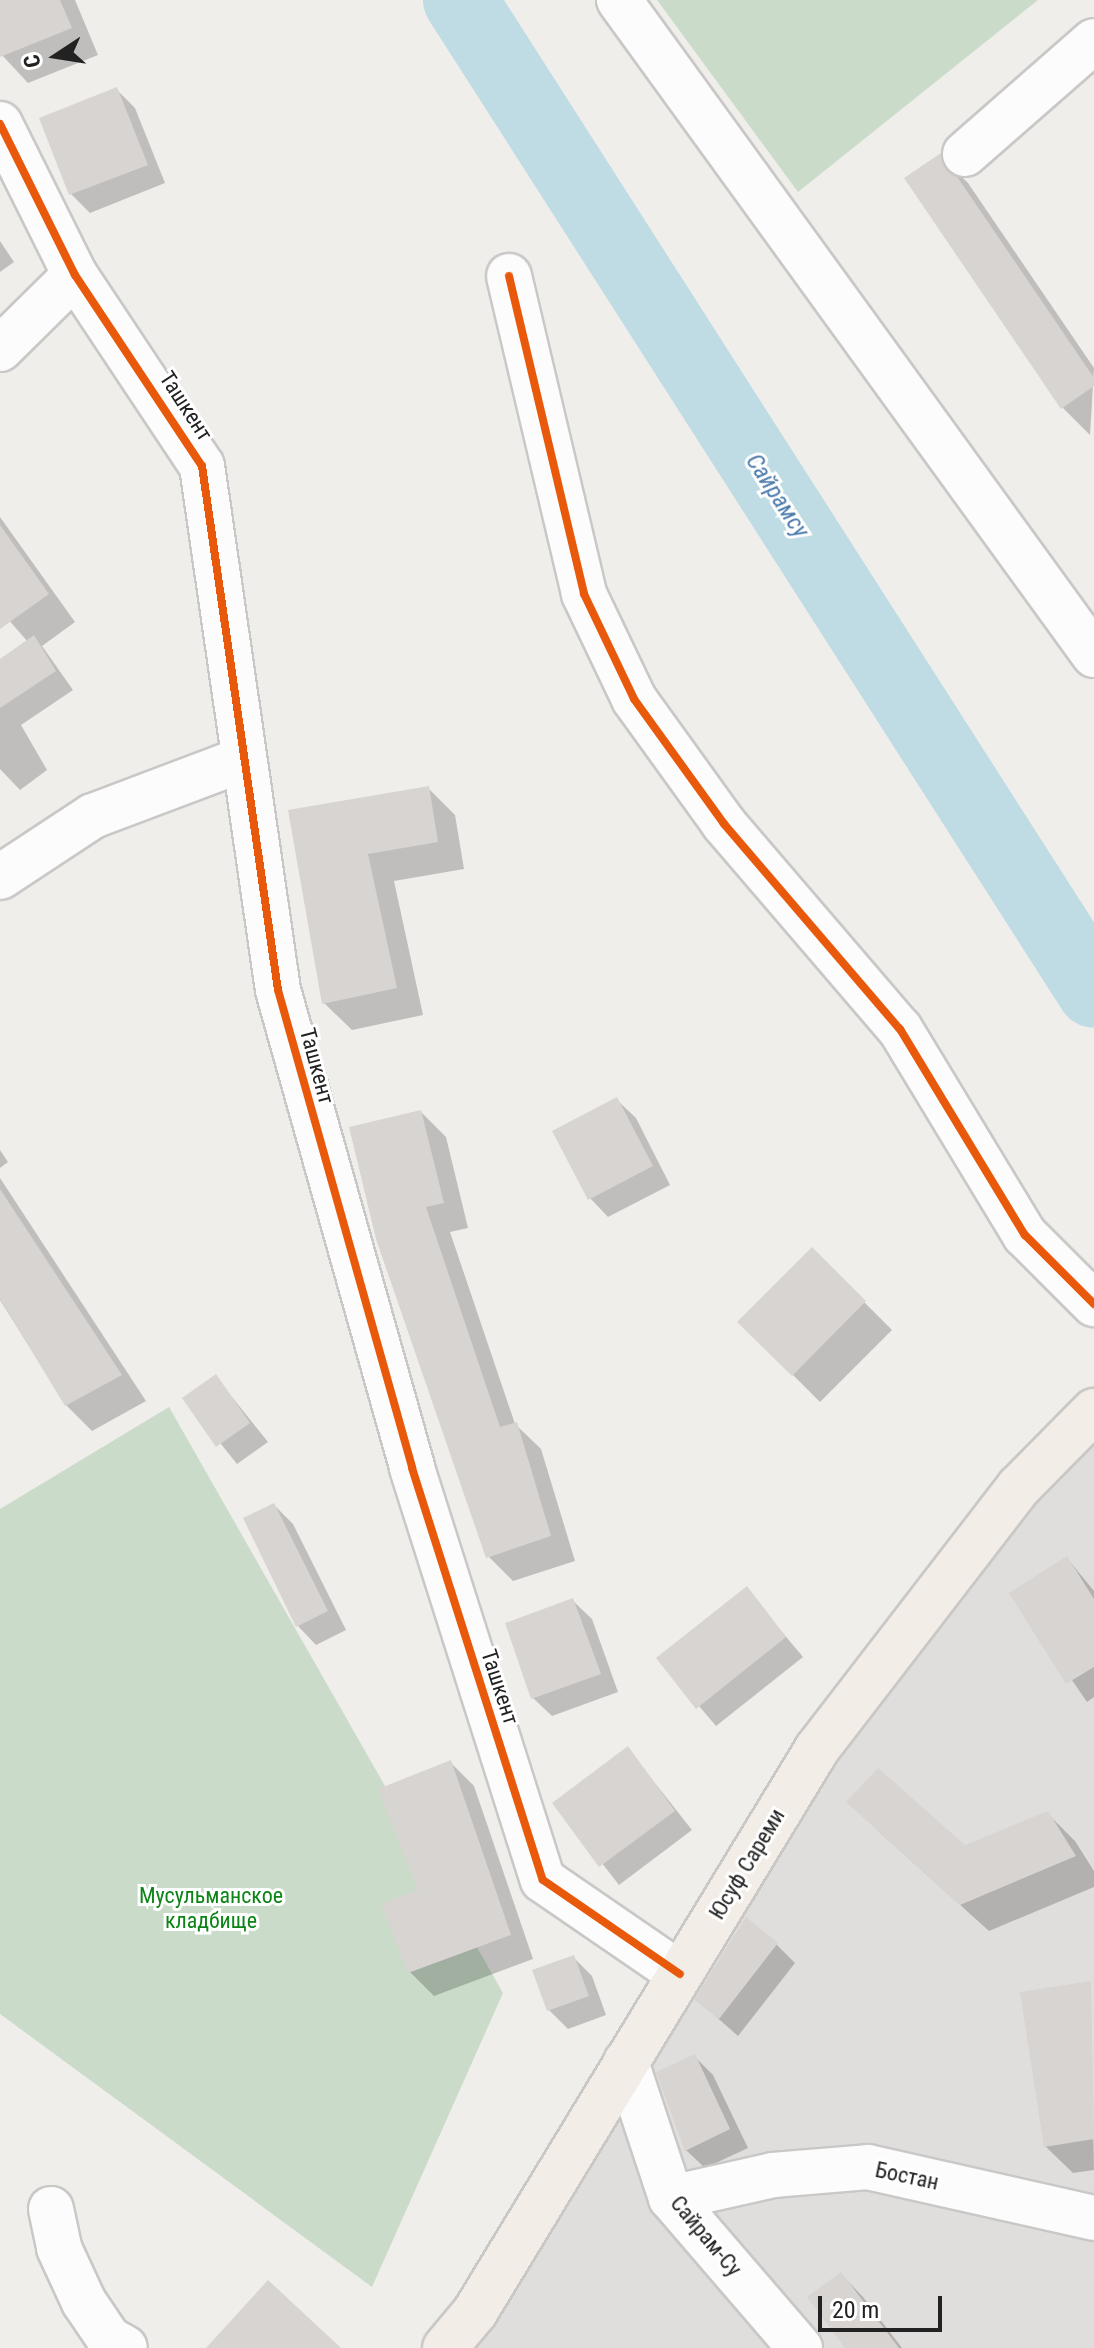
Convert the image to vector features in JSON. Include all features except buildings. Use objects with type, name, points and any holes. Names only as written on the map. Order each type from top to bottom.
[{"type":"main road","name":"Юсуф Сареми","points":[[445,2348],[475,2312],[817,1749],[1019,1487],[1094,1411]]},
{"type":"street","points":[[619,0],[1094,655]]},
{"type":"street","points":[[965,154],[1094,41]]},
{"type":"street","name":"Ташкент","points":[[0,124],[75,275],[202,466],[278,990],[338,1216],[543,1880],[680,1974]]},
{"type":"street","points":[[0,349],[75,275]]},
{"type":"street","points":[[509,276],[584,594],[634,699],[724,824],[900,1029],[1025,1235],[1094,1304]]},
{"type":"street","points":[[0,877],[93,816],[244,759]]},
{"type":"street","name":"Сайрам-Су","points":[[626,2062],[671,2198],[800,2348]]},
{"type":"street","name":"Бостан","points":[[671,2198],[773,2175],[868,2167],[1094,2218]]},
{"type":"street","points":[[51,2209],[59,2248],[84,2302],[109,2339],[125,2348]]},
{"type":"shaded area","points":[[1094,1444],[1094,2348],[446,2348],[977,1545]]},
{"type":"green space","points":[[657,0],[1038,0],[798,192]]},
{"type":"green space","name":"Мусульманское кладбище","points":[[169,1407],[503,1993],[372,2287],[0,2014],[0,1509]]},
{"type":"waterway","name":"Сайрамсу","points":[[460,0],[1094,991]]},
{"type":"cycle path","points":[[0,124],[75,275],[202,466],[278,990],[412,1468],[543,1880],[680,1974]]},
{"type":"cycle path","points":[[509,276],[584,594],[634,699],[724,824],[900,1029],[1025,1235],[1094,1304]]}]
